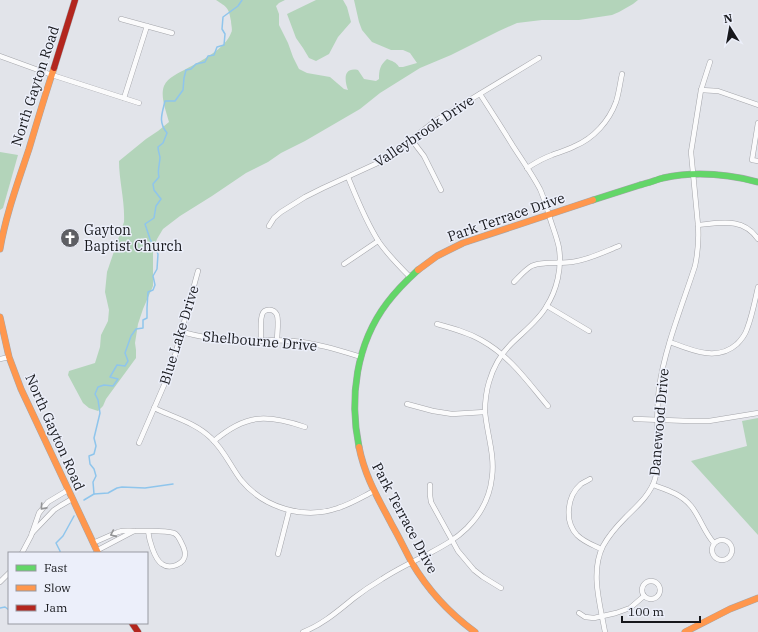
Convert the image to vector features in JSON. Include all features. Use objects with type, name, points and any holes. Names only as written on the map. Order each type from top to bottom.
[{"type":"street","name":"North Gayton Road","points":[[0,249],[2,222],[34,132],[38,115],[75,0]]},
{"type":"street","points":[[121,19],[172,33]]},
{"type":"street","points":[[124,98],[147,26]]},
{"type":"street","points":[[0,57],[139,103]]},
{"type":"street","name":"Valleybrook Drive","points":[[269,226],[274,218],[281,212],[305,197],[382,161],[435,121],[539,58]]},
{"type":"street","name":"Danewood Drive","points":[[605,632],[596,576],[601,549],[610,535],[644,499],[655,479],[658,462],[658,405],[662,370],[695,266],[699,247],[691,152],[702,90],[710,62]]},
{"type":"street","points":[[527,168],[540,160],[582,143],[597,131],[604,123],[616,101],[622,74]]},
{"type":"street","points":[[702,90],[718,91],[758,105]]},
{"type":"street","points":[[303,632],[328,618],[367,588],[452,541],[473,522],[482,508],[489,491],[493,476],[493,457],[485,412],[487,388],[494,367],[502,354],[544,312],[558,279],[559,249],[541,191],[480,94]]},
{"type":"street","points":[[758,123],[752,160],[758,161]]},
{"type":"street","points":[[411,139],[424,156],[442,190]]},
{"type":"street","name":"Park Terrace Drive","points":[[475,632],[452,614],[427,587],[374,491],[362,463],[355,432],[354,394],[361,357],[370,332],[384,308],[394,294],[410,277],[434,258],[460,244],[476,238],[649,182],[679,175],[724,175],[758,182]]},
{"type":"street","points":[[348,177],[378,241],[410,277]]},
{"type":"street","points":[[698,225],[728,222],[736,223],[749,229],[758,239]]},
{"type":"street","points":[[344,264],[378,241]]},
{"type":"street","points":[[514,282],[524,272],[539,263],[559,264],[573,262],[619,246]]},
{"type":"street","name":"Blue Lake Drive","points":[[139,443],[174,359],[198,271]]},
{"type":"street","points":[[670,342],[709,354],[723,352],[734,347],[747,330],[758,287]]},
{"type":"street","points":[[547,306],[589,331]]},
{"type":"street","points":[[261,341],[262,315],[265,311],[270,310],[274,311],[277,315],[277,341]]},
{"type":"street","name":"North Gayton Road","points":[[0,317],[9,357],[24,396],[97,552]]},
{"type":"street","points":[[437,324],[480,339],[502,354],[523,374],[548,406]]},
{"type":"street","name":"Shelbourne Drive","points":[[182,332],[228,341],[277,341],[308,343],[361,357]]},
{"type":"street","points":[[0,359],[9,357]]},
{"type":"street","points":[[407,404],[432,411],[452,414],[485,412]]},
{"type":"street","points":[[154,408],[204,432],[214,441],[241,480],[255,494],[269,503],[289,510],[306,513],[320,512],[333,510],[374,491]]},
{"type":"street","points":[[635,419],[709,420],[758,413]]},
{"type":"street","points":[[214,441],[224,432],[235,426],[256,419],[269,418],[305,427]]},
{"type":"street","points":[[590,479],[582,483],[571,499],[568,510],[569,517],[571,525],[578,536],[586,542],[601,549]]},
{"type":"street","points":[[430,485],[431,502],[458,551],[474,570],[501,588]]},
{"type":"street","points":[[653,485],[674,493],[686,501],[694,510],[714,543]]},
{"type":"street","points":[[22,552],[42,508],[54,498],[68,490]]},
{"type":"street","points":[[31,534],[54,510],[72,499]]},
{"type":"street","points":[[278,554],[289,510]]},
{"type":"street","points":[[93,543],[122,531],[148,531],[173,533],[179,537],[186,552],[184,560],[171,567],[162,565],[150,543],[148,531]]},
{"type":"street","points":[[97,552],[134,531]]},
{"type":"street","points":[[723,540],[729,542],[732,548],[731,554],[723,560],[717,558],[714,556],[712,550],[714,543],[723,540]]},
{"type":"street","points":[[0,582],[8,574]]},
{"type":"street","points":[[651,580],[658,583],[661,588],[658,596],[651,599],[644,596],[642,586],[644,584],[651,580]]},
{"type":"street","points":[[578,613],[588,618],[616,614],[636,604],[644,596]]},
{"type":"street","points":[[685,632],[744,603],[758,598]]},
{"type":"green space","points":[[216,0],[285,0],[276,6],[279,14],[279,25],[299,69],[307,73],[330,77],[344,89],[348,90],[346,76],[349,71],[358,70],[364,79],[376,81],[379,79],[381,66],[387,59],[399,67],[417,63],[410,53],[403,50],[391,50],[372,42],[362,30],[354,0],[638,0],[612,15],[579,20],[542,20],[517,23],[451,55],[420,68],[380,93],[360,109],[246,173],[180,216],[163,229],[153,250],[153,286],[138,324],[135,343],[136,358],[98,411],[89,408],[83,403],[68,375],[69,371],[95,363],[100,347],[101,335],[108,321],[109,310],[105,292],[107,272],[124,222],[124,206],[119,161],[169,122],[163,94],[164,86],[168,80],[212,54],[228,39],[232,32],[229,13],[225,6]]},
{"type":"green space","points":[[316,0],[343,0],[347,7],[351,22],[338,37],[329,54],[316,61],[309,58],[296,38],[287,14]]},
{"type":"green space","points":[[0,152],[18,155],[3,208],[0,210]]},
{"type":"green space","points":[[758,418],[758,535],[691,461],[747,446],[742,421]]},
{"type":"waterway","points":[[94,494],[93,482],[96,476],[94,469],[90,464],[89,456],[94,454],[96,446],[94,438],[100,413],[98,400],[95,394],[98,387],[104,385],[113,386],[118,379],[110,377],[117,365],[125,366],[128,361],[125,353],[131,336],[136,329],[143,328],[143,320],[147,318],[148,292],[153,290],[155,285],[153,276],[157,269],[158,254],[150,239],[145,224],[154,218],[156,206],[161,199],[154,190],[153,184],[159,177],[158,172],[160,157],[158,147],[163,143],[167,133],[162,125],[162,114],[165,101],[175,101],[183,90],[186,70],[191,69],[196,64],[205,62],[208,56],[214,55],[217,47],[224,45],[225,34],[222,29],[223,17],[238,6],[242,0]]},
{"type":"waterway","points":[[84,500],[94,494],[108,493],[122,487],[145,488],[173,484]]},
{"type":"waterway","points":[[60,552],[56,543],[63,536],[74,516]]},
{"type":"waterway","points":[[0,608],[5,607],[8,609]]},
{"type":"traffic: fast","points":[[593,200],[663,178],[675,176],[711,174],[758,182]]},
{"type":"traffic: fast","points":[[359,447],[356,428],[355,391],[362,354],[376,319],[394,294],[418,270]]},
{"type":"traffic: slow","points":[[0,249],[9,211],[54,68]]},
{"type":"traffic: slow","points":[[418,270],[437,256],[463,243],[593,200]]},
{"type":"traffic: slow","points":[[0,317],[9,357],[21,389],[98,552]]},
{"type":"traffic: slow","points":[[359,447],[372,487],[412,563],[432,592],[456,617],[475,632]]},
{"type":"traffic: slow","points":[[685,632],[730,609],[758,598]]},
{"type":"traffic: jam","points":[[54,68],[75,0]]},
{"type":"traffic: jam","points":[[133,624],[138,632]]},
{"type":"place","name":"Gayton Baptist Church","points":[[70,238]]}]
